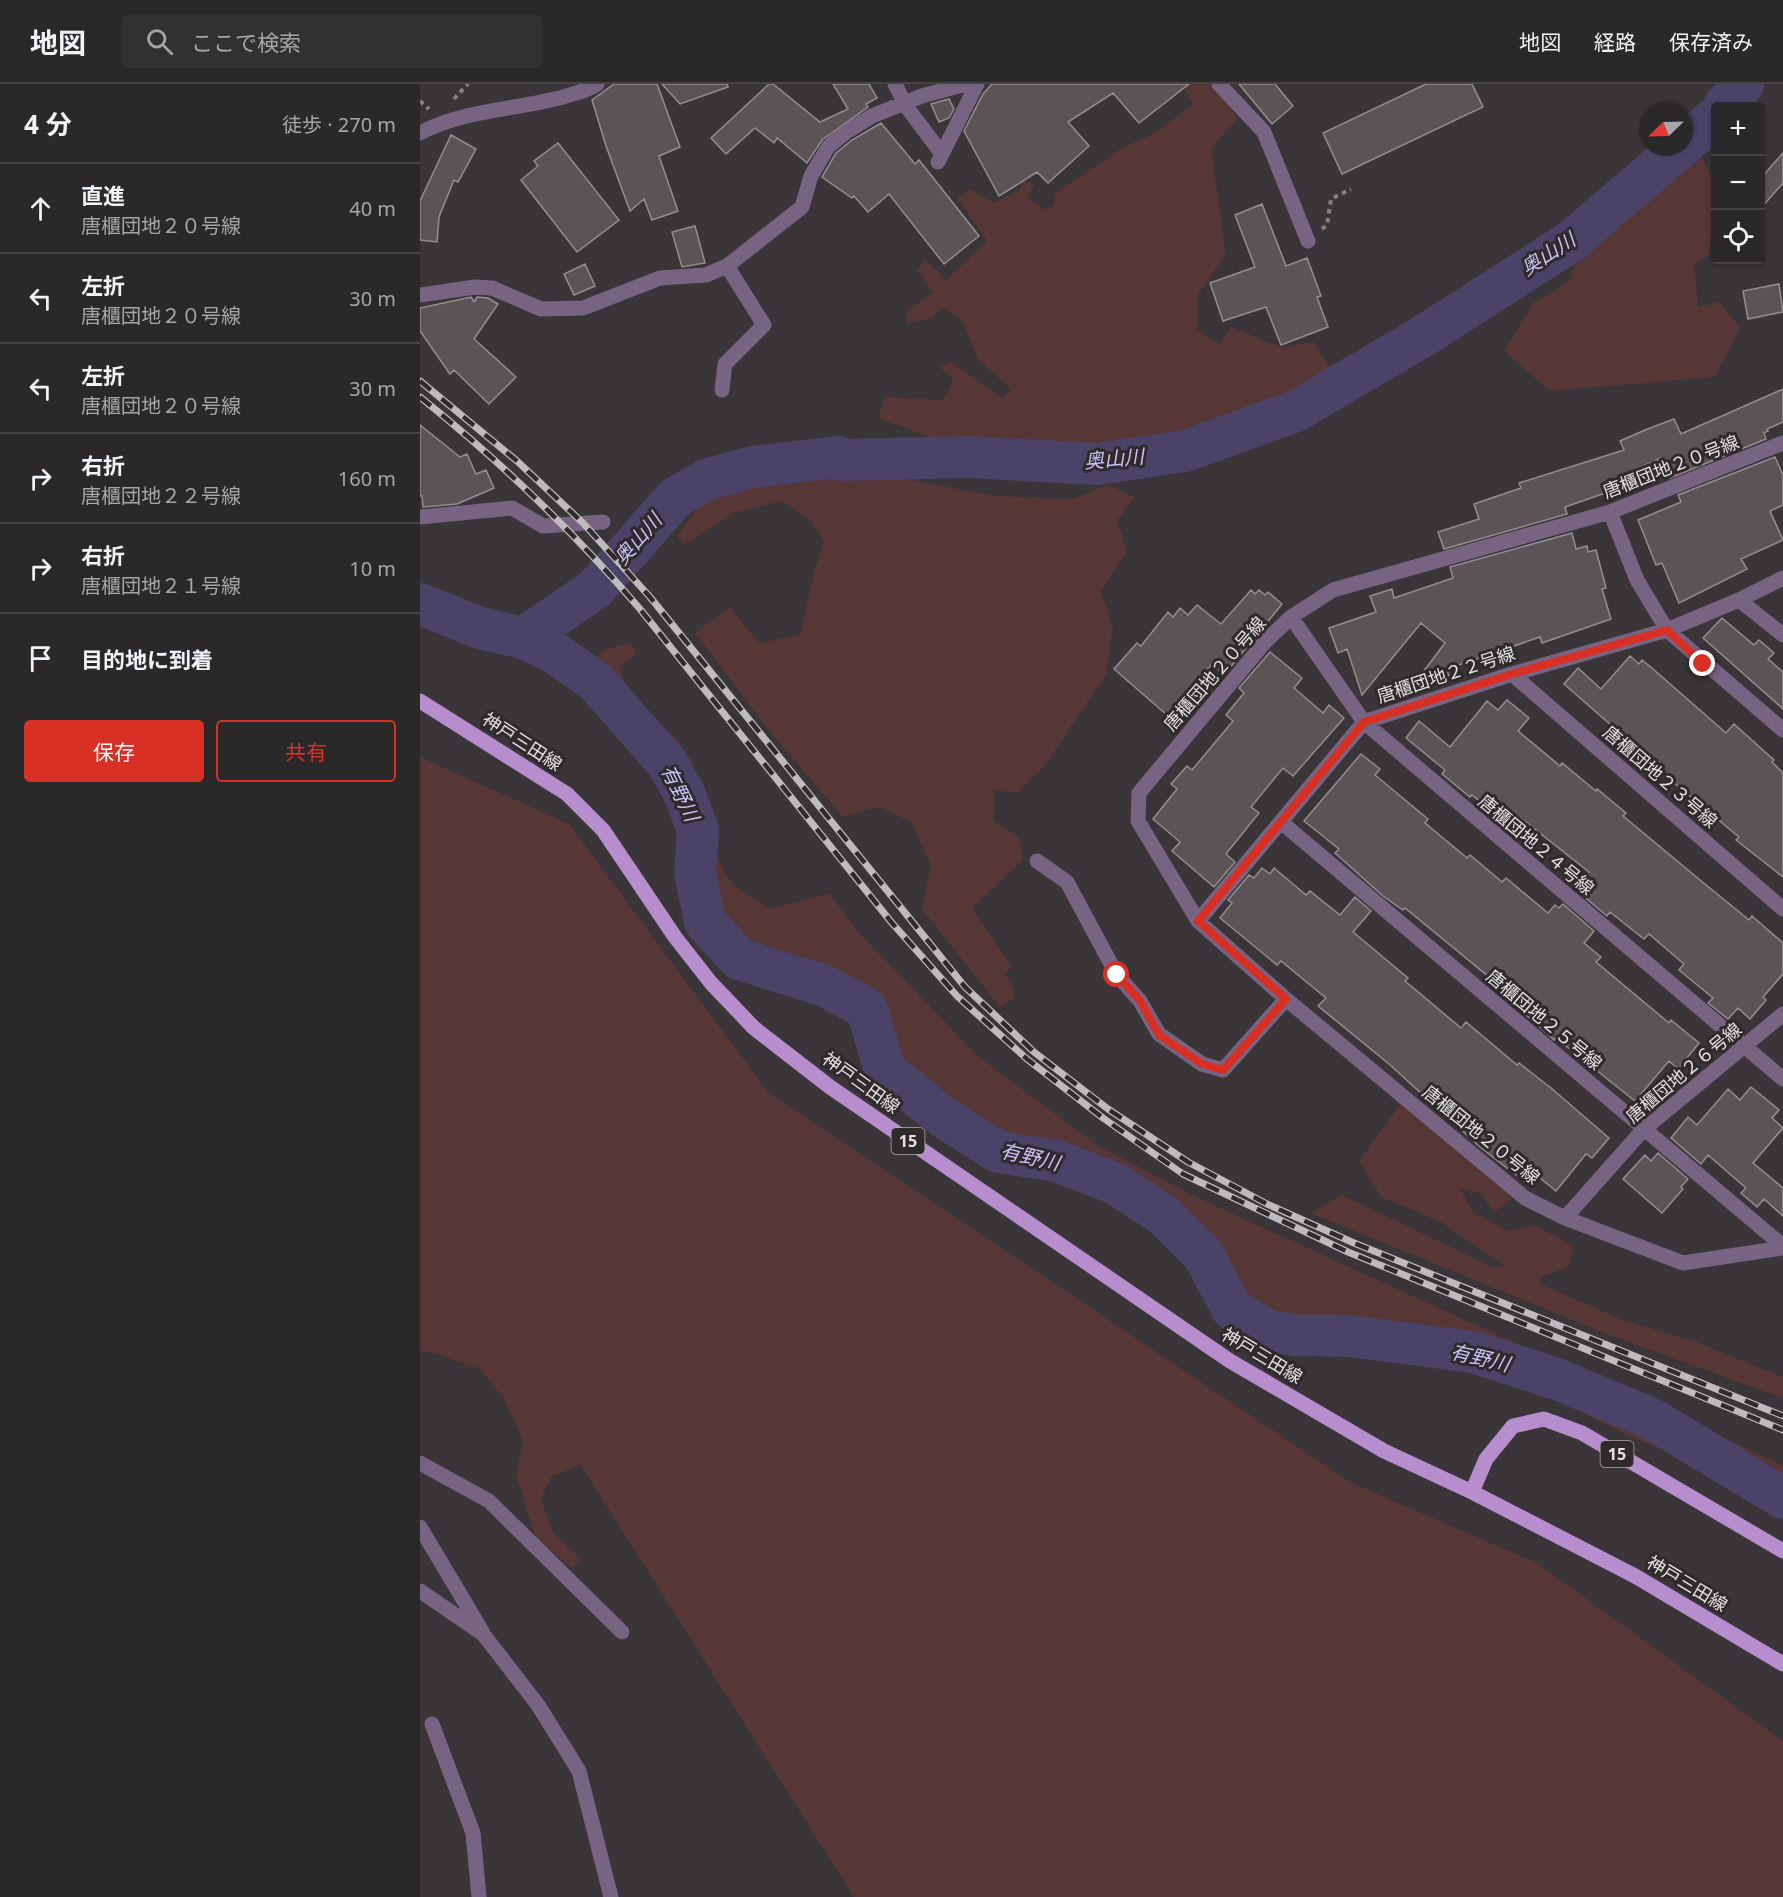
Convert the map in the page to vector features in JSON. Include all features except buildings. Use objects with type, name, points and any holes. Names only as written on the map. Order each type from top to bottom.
[{"type":"main road","name":"神戸三田線","points":[[420,702],[567,794],[603,830],[675,937],[711,983],[754,1028],[830,1087],[1230,1361],[1384,1451],[1472,1492],[1635,1576],[1783,1664]]},
{"type":"main road","name":"15","points":[[1472,1492],[1486,1459],[1513,1426],[1544,1419],[1582,1433],[1783,1551]]},
{"type":"street","points":[[420,133],[442,121],[552,100],[590,89],[597,84]]},
{"type":"street","points":[[895,84],[940,158],[977,84]]},
{"type":"street","points":[[420,295],[475,287],[492,288],[541,309],[583,308],[660,278],[706,275],[727,266],[802,207],[811,176],[828,147],[846,132],[872,116],[966,84]]},
{"type":"street","points":[[1220,84],[1263,132],[1308,242]]},
{"type":"street","points":[[722,390],[725,364],[764,325],[727,266]]},
{"type":"street","name":"唐櫃団地２０号線","points":[[1783,443],[1610,512],[1333,590],[1291,617],[1265,642],[1139,793],[1138,821],[1198,921],[1286,999],[1525,1198],[1565,1218],[1683,1263],[1783,1247]]},
{"type":"street","points":[[420,517],[512,508],[543,526],[603,522]]},
{"type":"street","points":[[1610,512],[1637,580],[1667,630],[1783,730]]},
{"type":"street","name":"唐櫃団地２２号線","points":[[1198,921],[1364,722],[1512,674],[1667,630],[1739,600],[1783,578]]},
{"type":"street","points":[[1739,600],[1783,635]]},
{"type":"street","name":"唐櫃団地２４号線","points":[[1291,617],[1364,722],[1783,1079]]},
{"type":"street","name":"唐櫃団地２３号線","points":[[1512,674],[1783,909]]},
{"type":"street","name":"唐櫃団地２５号線","points":[[1281,822],[1783,1247]]},
{"type":"street","points":[[1037,861],[1067,882],[1117,975],[1140,1001],[1159,1035],[1202,1064],[1223,1070],[1286,999]]},
{"type":"street","name":"唐櫃団地２６号線","points":[[1565,1218],[1643,1130],[1745,1048],[1783,1014]]},
{"type":"street","points":[[420,1463],[489,1501],[622,1632]]},
{"type":"street","points":[[420,1527],[483,1634],[538,1705],[579,1771],[611,1897]]},
{"type":"street","points":[[420,1591],[483,1634]]},
{"type":"street","points":[[432,1724],[472,1833],[479,1897]]},
{"type":"path","points":[[1308,242],[1327,225],[1331,199],[1351,189]]},
{"type":"shaded area","points":[[1182,84],[1209,84],[1229,103],[1237,118],[1211,150],[1226,254],[1197,296],[1197,330],[1219,344],[1231,327],[1281,347],[1314,342],[1338,381],[1324,404],[1213,444],[1118,462],[933,438],[878,418],[885,397],[943,400],[953,380],[940,367],[951,362],[1003,398],[1011,389],[977,358],[963,321],[942,307],[932,318],[907,323],[907,311],[933,292],[917,270],[925,260],[946,280],[987,241],[957,197],[970,189],[994,203],[1020,189],[1023,181],[1035,183],[1027,197],[1045,210],[1054,205],[1055,193],[1122,148],[1151,135],[1193,105]]},
{"type":"shaded area","points":[[1695,142],[1711,176],[1709,254],[1694,264],[1698,307],[1720,302],[1740,328],[1715,377],[1550,391],[1504,351],[1533,303],[1570,281],[1583,240],[1606,236],[1682,156],[1693,156]]},
{"type":"shaded area","points":[[789,467],[845,477],[896,477],[995,496],[1073,499],[1107,485],[1135,497],[1117,520],[1127,551],[1101,591],[1113,627],[1106,674],[1043,768],[1017,793],[994,790],[994,821],[1018,836],[1023,860],[972,908],[1012,967],[1005,973],[1014,990],[1013,1000],[999,1006],[922,909],[931,865],[911,822],[879,807],[843,817],[766,727],[695,633],[730,607],[759,643],[800,635],[824,541],[811,521],[782,501],[736,512],[684,545],[677,536],[708,494]]},
{"type":"shaded area","points":[[629,642],[637,653],[620,666],[632,704],[642,716],[673,736],[691,761],[720,863],[737,888],[770,909],[829,893],[859,933],[978,1056],[1097,1145],[1196,1197],[1783,1465],[1783,1519],[1681,1458],[1627,1435],[1532,1387],[1424,1357],[1297,1346],[1282,1353],[1244,1336],[1222,1313],[1193,1264],[1154,1220],[1096,1185],[1049,1169],[1011,1170],[985,1163],[885,1091],[870,1001],[830,980],[714,950],[685,911],[679,882],[682,839],[657,776],[575,683],[602,651]]},
{"type":"shaded area","points":[[420,757],[569,824],[768,1092],[1352,1483],[1537,1563],[1783,1741],[1783,1897],[854,1897],[580,1464],[551,1477],[541,1499],[554,1534],[582,1560],[573,1568],[536,1539],[516,1475],[523,1441],[504,1399],[480,1369],[433,1353],[420,1351]]},
{"type":"shaded area","points":[[1403,1100],[1513,1199],[1494,1212],[1481,1194],[1460,1188],[1473,1212],[1508,1231],[1536,1225],[1574,1247],[1569,1266],[1542,1277],[1538,1283],[1623,1320],[1697,1342],[1783,1377],[1783,1398],[1609,1335],[1310,1213],[1342,1195],[1493,1267],[1504,1266],[1441,1222],[1381,1197],[1359,1161]]},
{"type":"waterway","name":"奥山川","points":[[1727,102],[1743,84]]},
{"type":"waterway","name":"奥山川","points":[[1693,136],[1711,121]]},
{"type":"waterway","name":"奥山川","points":[[523,638],[595,589],[675,498],[708,479],[753,467],[838,457],[842,460],[968,457],[1097,464],[1185,451],[1296,411],[1425,335],[1570,242],[1670,156]]},
{"type":"waterway","name":"有野川","points":[[420,604],[480,628],[523,638],[552,651],[596,682],[667,763],[684,793],[698,830],[695,872],[705,922],[739,959],[825,986],[867,1009],[885,1070],[943,1117],[998,1152],[1056,1161],[1114,1183],[1162,1214],[1203,1254],[1232,1309],[1268,1331],[1296,1335],[1349,1336],[1473,1352],[1557,1379],[1652,1419],[1783,1498]]},
{"type":"railway","points":[[420,381],[517,461],[583,523],[650,597],[965,987],[1034,1052],[1108,1109],[1188,1162],[1267,1204],[1354,1243],[1783,1416]]},
{"type":"railway","points":[[420,397],[479,446],[535,498],[615,580],[892,923],[957,996],[1027,1059],[1103,1118],[1183,1174],[1348,1252],[1783,1430]]},
{"type":"route","points":[[1117,975],[1140,1001],[1159,1035],[1202,1064],[1223,1070],[1286,999],[1198,921],[1364,722],[1512,674],[1667,630],[1703,664]]}]
